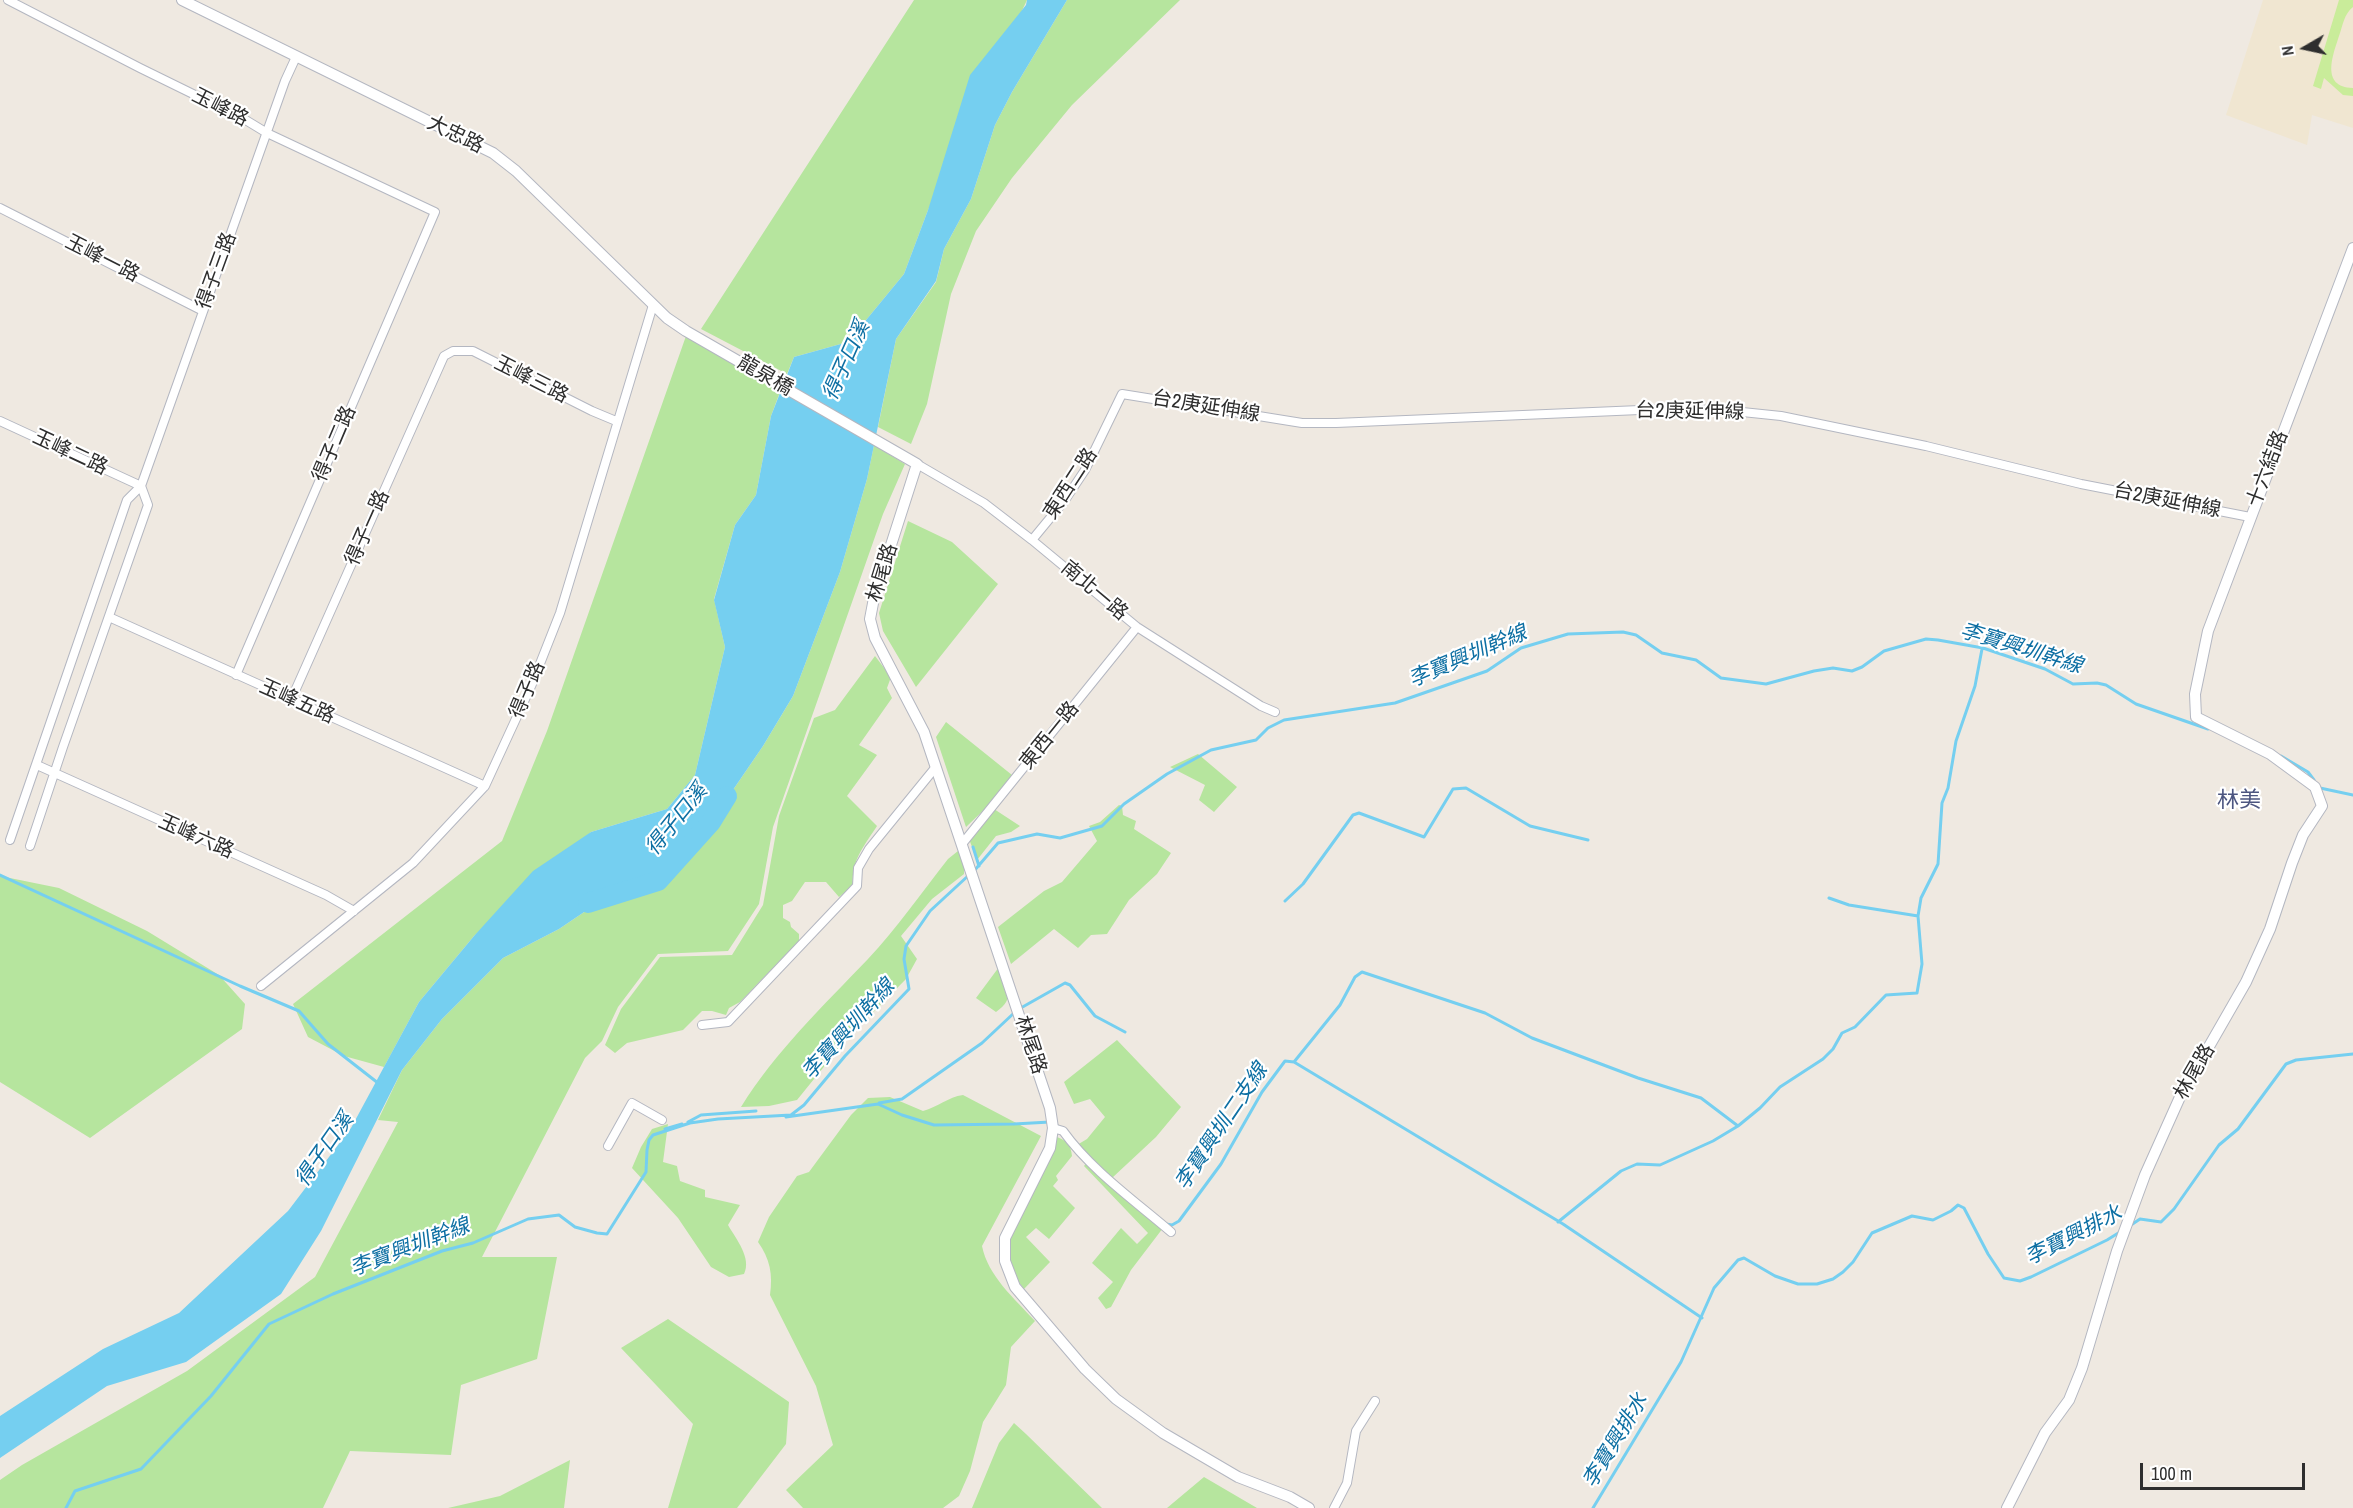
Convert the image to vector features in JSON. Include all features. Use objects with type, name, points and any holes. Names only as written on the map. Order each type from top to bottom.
[{"type":"street","name":"玉峰路","points":[[8,0],[244,119],[267,133],[435,212]]},
{"type":"street","name":"大忠路","points":[[182,0],[493,153],[516,171],[653,305],[686,331]]},
{"type":"street","name":"得子三路","points":[[141,486],[285,81],[296,57]]},
{"type":"street","name":"玉峰一路","points":[[0,208],[203,311]]},
{"type":"street","name":"得子二路","points":[[236,675],[435,212]]},
{"type":"street","name":"十六結路","points":[[2195,694],[2208,631],[2353,248]]},
{"type":"street","name":"得子路","points":[[261,986],[413,863],[485,786],[532,684],[560,613],[595,501],[616,421],[653,305]]},
{"type":"street","name":"龍泉橋","points":[[686,331],[917,464]]},
{"type":"street","name":"玉峰三路","points":[[444,356],[453,351],[473,351],[616,421]]},
{"type":"street","name":"得子一路","points":[[291,700],[444,356]]},
{"type":"street","name":"台2庚延伸線","points":[[1122,394],[1302,423],[1663,409],[1781,416],[1926,446],[2081,484],[2250,517]]},
{"type":"street","name":"東西二路","points":[[1032,540],[1085,470],[1122,394]]},
{"type":"street","name":"玉峰二路","points":[[0,421],[141,486]]},
{"type":"street","name":"南北一路","points":[[917,464],[984,503],[1137,627],[1261,706],[1275,712]]},
{"type":"street","name":"林尾路","points":[[917,464],[874,598],[870,619],[876,638],[924,732],[1050,1108],[1053,1128],[1050,1148],[1005,1238],[1005,1261],[1015,1287],[1086,1369],[1116,1399],[1163,1433],[1238,1477],[1290,1497],[1309,1508]]},
{"type":"street","points":[[10,840],[128,500],[141,486],[148,505],[30,846]]},
{"type":"street","name":"玉峰五路","points":[[109,617],[485,786]]},
{"type":"street","name":"東西一路","points":[[962,844],[1137,627]]},
{"type":"street","name":"林尾路","points":[[2007,1508],[2045,1433],[2069,1400],[2082,1368],[2117,1251],[2145,1175],[2180,1097],[2246,982],[2270,929],[2303,835],[2322,806],[2315,787],[2270,754],[2196,717],[2195,694]]},
{"type":"street","name":"玉峰六路","points":[[37,765],[326,895],[354,911]]},
{"type":"street","points":[[702,1024],[728,1022],[857,886],[858,868],[869,849],[935,768]]},
{"type":"street","points":[[608,1146],[632,1103],[662,1120]]},
{"type":"street","points":[[1053,1128],[1063,1131],[1108,1178],[1171,1232]]},
{"type":"street","points":[[1334,1508],[1347,1483],[1356,1431],[1375,1401]]},
{"type":"shaded area","points":[[2263,0],[2353,0],[2353,128],[2312,115],[2307,145],[2226,115]]},
{"type":"green space","points":[[914,0],[1027,0],[928,210],[904,274],[848,342],[794,357],[787,374],[701,329]]},
{"type":"green space","points":[[1067,0],[1180,0],[1072,105],[1012,178],[976,231],[951,294],[927,404],[911,444],[878,427],[896,339],[936,282],[944,249],[971,199],[995,125]]},
{"type":"green space","points":[[2339,0],[2353,0],[2353,7],[2344,20],[2334,52],[2332,76],[2343,86],[2353,88],[2353,96],[2343,95],[2324,78],[2321,89],[2313,86]]},
{"type":"green space","points":[[686,336],[780,392],[771,416],[756,495],[735,525],[714,599],[725,647],[695,775],[667,809],[591,832],[474,936],[419,1002],[384,1067],[344,1056],[308,1037],[293,1004],[502,841],[547,731]]},
{"type":"green space","points":[[874,445],[905,464],[883,514],[773,827],[759,904],[728,951],[658,954],[618,1007],[602,1041],[585,1058],[482,1257],[557,1257],[537,1359],[461,1385],[451,1455],[350,1451],[323,1508],[0,1508],[0,1480],[22,1465],[187,1371],[315,1277],[398,1122],[378,1120],[402,1070],[442,1019],[503,958],[559,929],[599,902],[664,869],[709,825],[763,746],[793,696],[840,572],[867,479]]},
{"type":"green space","points":[[908,521],[952,542],[998,584],[916,687],[883,631],[879,613]]},
{"type":"green space","points":[[875,656],[891,677],[887,688],[892,698],[859,745],[877,755],[847,796],[877,826],[856,861],[853,885],[839,897],[826,882],[805,882],[792,901],[783,905],[783,918],[790,922],[791,927],[799,934],[799,941],[740,1002],[729,1008],[726,1015],[702,1011],[683,1030],[627,1043],[615,1053],[605,1045],[621,1009],[660,957],[732,955],[763,905],[779,816],[814,718],[835,710]]},
{"type":"green space","points":[[946,722],[1012,775],[990,804],[966,827],[936,737]]},
{"type":"green space","points":[[1198,754],[1237,787],[1214,812],[1199,800],[1205,785],[1170,767]]},
{"type":"green space","points":[[1119,805],[1122,806],[1123,815],[1136,821],[1134,829],[1171,853],[1157,874],[1129,900],[1107,934],[1091,935],[1078,948],[1054,929],[1011,964],[998,927],[1044,891],[1062,882],[1097,841],[1089,826],[1100,822]]},
{"type":"green space","points":[[994,809],[1020,826],[1011,832],[996,836],[977,860],[969,839]]},
{"type":"green space","points":[[958,851],[964,874],[932,899],[901,936],[917,959],[906,979],[844,1042],[797,1100],[769,1106],[741,1107],[784,1048],[879,947],[948,859]]},
{"type":"green space","points":[[0,876],[59,888],[147,931],[219,975],[245,1004],[242,1029],[90,1138],[0,1082]]},
{"type":"green space","points":[[999,967],[1007,987],[1008,997],[996,1012],[976,998]]},
{"type":"green space","points":[[1117,1040],[1181,1107],[1156,1137],[1112,1178],[1077,1145],[1087,1139],[1105,1117],[1090,1099],[1074,1104],[1064,1082]]},
{"type":"green space","points":[[963,1095],[1041,1136],[982,1246],[996,1277],[1035,1321],[1011,1347],[1006,1385],[983,1422],[970,1471],[959,1496],[943,1508],[803,1508],[786,1490],[833,1445],[816,1386],[770,1295],[770,1267],[758,1242],[769,1217],[797,1176],[809,1172],[851,1115],[868,1098],[890,1097],[923,1111]]},
{"type":"green space","points":[[668,1124],[663,1162],[677,1166],[680,1181],[705,1190],[705,1197],[740,1205],[728,1225],[745,1255],[744,1274],[729,1277],[711,1267],[678,1218],[632,1168],[652,1129]]},
{"type":"green space","points":[[1057,1137],[1068,1144],[1072,1156],[1056,1176],[1058,1180],[1053,1186],[1075,1208],[1049,1239],[1036,1228],[1026,1237],[1050,1262],[1024,1289],[1015,1277],[1008,1259],[1008,1238]]},
{"type":"green space","points":[[1087,1162],[1163,1228],[1131,1270],[1111,1307],[1106,1309],[1098,1298],[1113,1282],[1092,1263],[1121,1228],[1137,1244],[1148,1233],[1084,1166]]},
{"type":"green space","points":[[668,1319],[789,1402],[786,1444],[737,1508],[668,1508],[693,1424],[621,1348]]},
{"type":"green space","points":[[1014,1423],[1102,1508],[972,1508],[999,1443]]},
{"type":"green space","points":[[570,1460],[564,1508],[448,1508],[500,1496]]},
{"type":"green space","points":[[1204,1477],[1257,1508],[1167,1508]]},
{"type":"water","points":[[1027,0],[1067,0],[995,125],[971,199],[944,249],[936,281],[896,339],[867,479],[840,572],[793,696],[763,746],[709,825],[664,869],[599,902],[559,929],[503,958],[442,1019],[402,1070],[321,1231],[281,1294],[186,1362],[107,1386],[0,1458],[0,1416],[103,1349],[179,1313],[288,1211],[351,1128],[419,1002],[474,936],[533,871],[591,832],[667,809],[695,775],[725,647],[714,600],[735,525],[756,495],[771,416],[794,357],[848,342],[904,274],[928,210],[970,75],[1026,5]]},
{"type":"waterway","name":"李寶興圳幹線","points":[[974,871],[998,843],[1037,834],[1060,838],[1102,826],[1124,804],[1167,774],[1211,750],[1256,740],[1268,728],[1284,720],[1395,703],[1487,671],[1521,648],[1568,634],[1623,632],[1636,635],[1662,653],[1696,660],[1721,678],[1766,684],[1833,668],[1852,671],[1862,667],[1884,651],[1926,639],[1938,640],[1983,648],[2045,669],[2073,684],[2106,685],[2136,704],[2208,729]]},
{"type":"waterway","points":[[1294,1062],[1340,1005],[1355,977],[1362,972],[1485,1013],[1532,1038],[1638,1078],[1701,1098],[1738,1126],[1780,1087],[1823,1059],[1833,1049],[1842,1033],[1855,1027],[1886,995],[1917,993],[1922,964],[1918,916],[1921,898],[1938,864],[1942,803],[1948,788],[1956,741],[1975,686],[1982,649]]},
{"type":"waterway","name":"李寶興圳幹線","points":[[2281,756],[2308,772],[2314,780]]},
{"type":"waterway","points":[[1285,901],[1303,884],[1353,815],[1359,813],[1424,837],[1453,789],[1466,788],[1530,826],[1588,840]]},
{"type":"waterway","name":"李寶興圳幹線","points":[[2320,788],[2353,795]]},
{"type":"waterway","name":"得子口溪","points":[[588,903],[658,881],[711,822],[727,796]]},
{"type":"waterway","points":[[973,847],[979,866]]},
{"type":"waterway","points":[[0,875],[299,1011],[328,1044],[378,1083]]},
{"type":"waterway","name":"李寶興圳幹線","points":[[66,1508],[75,1491],[141,1469],[211,1396],[269,1324],[333,1294],[442,1251],[473,1243],[528,1219],[559,1215],[575,1227],[607,1234],[646,1172],[647,1150],[649,1140],[653,1135],[690,1123],[791,1115],[804,1105],[845,1056],[909,989],[904,959],[906,946],[930,911],[969,875]]},
{"type":"waterway","points":[[1829,898],[1849,905],[1918,916]]},
{"type":"waterway","points":[[1019,1009],[1065,983],[1070,985],[1095,1016],[1125,1032]]},
{"type":"waterway","points":[[879,1103],[902,1099],[982,1043],[1014,1013]]},
{"type":"waterway","name":"李寶興排水","points":[[2131,1225],[2140,1219],[2161,1222],[2174,1209],[2219,1145],[2238,1129],[2286,1064],[2296,1060],[2353,1054]]},
{"type":"waterway","name":"李寶興圳二支線","points":[[1166,1224],[1172,1225],[1179,1221],[1221,1164],[1262,1092],[1285,1061],[1294,1062],[1563,1224],[1702,1318]]},
{"type":"waterway","name":"李寶興圳二支線","points":[[786,1117],[878,1104],[902,1115],[934,1125],[1050,1122]]},
{"type":"waterway","points":[[688,1122],[701,1115],[756,1111]]},
{"type":"waterway","name":"李寶興圳幹線","points":[[665,1129],[682,1124]]},
{"type":"waterway","points":[[1558,1222],[1621,1171],[1637,1164],[1660,1165],[1713,1141],[1738,1126]]},
{"type":"waterway","name":"李寶興排水","points":[[1593,1508],[1681,1362],[1714,1288],[1738,1260],[1744,1258],[1775,1276],[1798,1284],[1817,1284],[1833,1279],[1843,1272],[1853,1262],[1872,1233],[1912,1216],[1933,1220],[1958,1205],[1964,1208],[1988,1254],[2004,1278],[2020,1281],[2120,1232]]},
{"type":"district","name":"林美","points":[[2239,801]]}]
